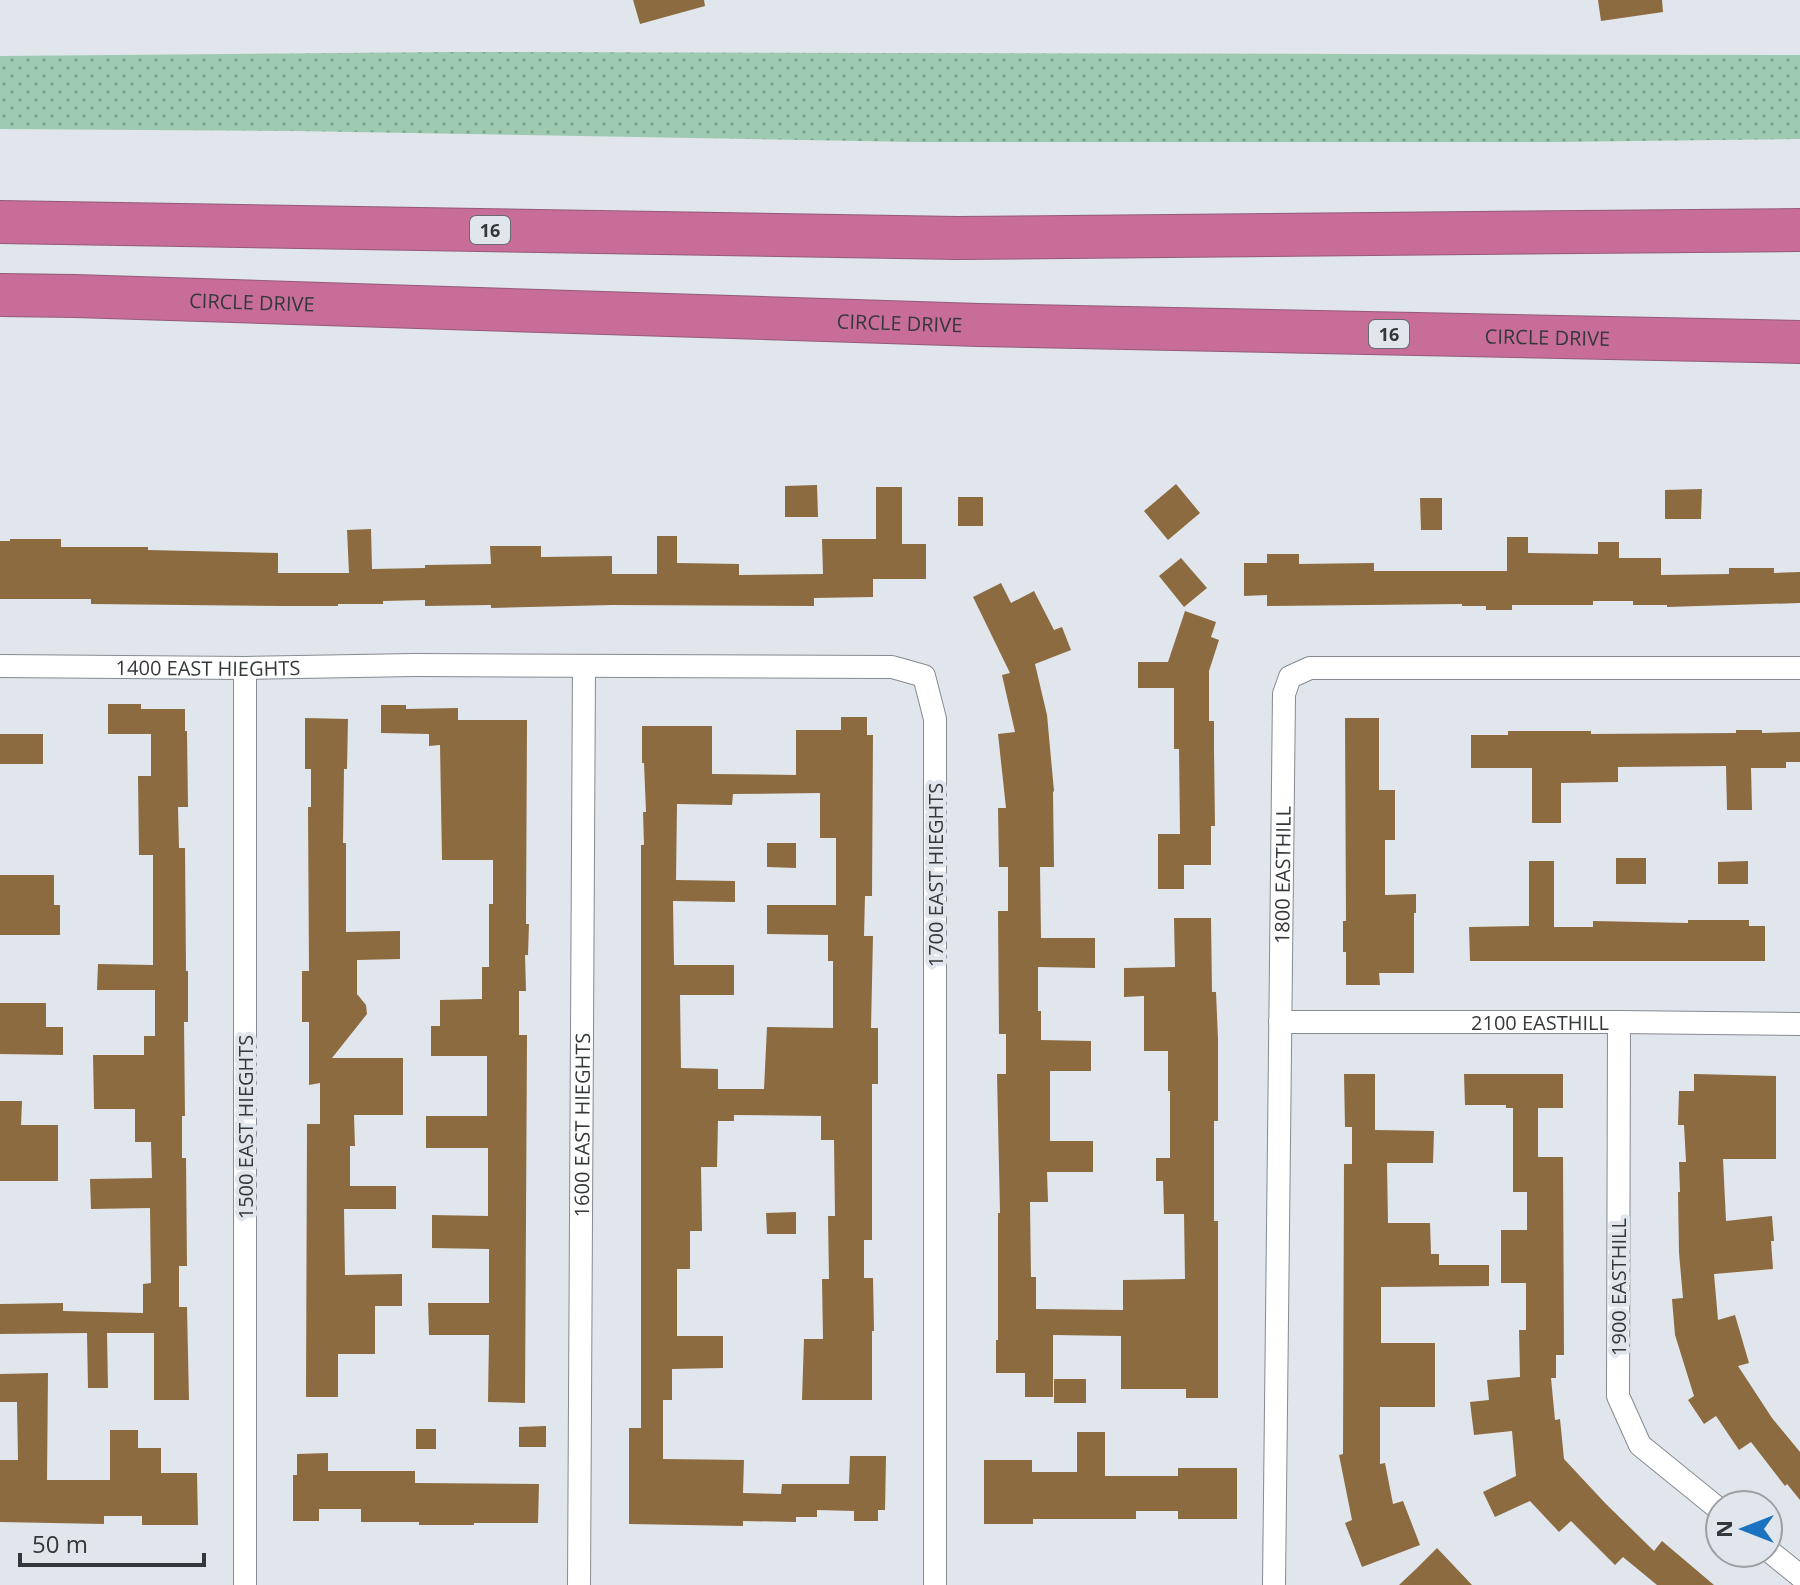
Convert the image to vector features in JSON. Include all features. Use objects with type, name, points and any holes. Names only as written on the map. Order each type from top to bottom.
[{"type":"highway","name":"16","points":[[0,222],[958,238],[1800,230]]},
{"type":"highway","name":"CIRCLE DRIVE","points":[[0,295],[979,325],[1800,342]]},
{"type":"street","name":"1700 EAST HIEGHTS","points":[[415,665],[892,667],[924,676],[935,719],[935,1585]]},
{"type":"street","name":"1400 EAST HIEGHTS","points":[[0,666],[245,668],[415,665]]},
{"type":"street","name":"1600 EAST HIEGHTS","points":[[579,1585],[584,666]]},
{"type":"street","name":"1500 EAST HIEGHTS","points":[[245,668],[245,1585]]},
{"type":"street","name":"1800 EASTHILL","points":[[1274,1585],[1284,694],[1290,677],[1310,668],[1800,668]]},
{"type":"street","name":"2100 EASTHILL","points":[[1280,1022],[1800,1024]]},
{"type":"street","name":"1900 EASTHILL","points":[[1619,1022],[1618,1396],[1640,1445],[1704,1497]]},
{"type":"street","points":[[1784,1563],[1800,1576]]},
{"type":"green space","points":[[454,52],[1800,55],[1800,139],[916,142],[0,129],[0,56]]},
{"type":"building","points":[[633,0],[704,0],[705,6],[640,24]]},
{"type":"building","points":[[1598,0],[1662,0],[1663,12],[1601,21]]},
{"type":"building","points":[[1176,484],[1200,513],[1168,540],[1144,511]]},
{"type":"building","points":[[817,485],[818,517],[785,517],[785,486]]},
{"type":"building","points":[[876,487],[902,487],[902,544],[926,544],[926,579],[873,579],[873,597],[814,598],[814,606],[491,608],[491,605],[425,606],[425,600],[282,606],[91,604],[91,599],[0,599],[0,541],[10,539],[61,539],[61,547],[148,547],[148,550],[278,553],[278,573],[349,573],[347,530],[371,529],[372,569],[491,564],[490,546],[541,546],[541,557],[612,556],[612,574],[657,574],[657,536],[677,536],[677,563],[739,564],[739,575],[823,574],[822,539],[876,539]]},
{"type":"building","points":[[1702,489],[1701,519],[1665,519],[1665,490]]},
{"type":"building","points":[[958,497],[983,497],[983,526],[958,526]]},
{"type":"building","points":[[1420,498],[1442,498],[1442,530],[1421,530]]},
{"type":"building","points":[[1507,537],[1528,537],[1528,553],[1598,554],[1598,542],[1619,542],[1619,558],[1661,558],[1661,575],[1729,574],[1729,568],[1774,568],[1774,573],[1800,572],[1800,603],[1667,607],[1633,605],[1633,601],[1593,601],[1593,605],[1512,605],[1512,610],[1486,610],[1486,606],[1462,604],[1267,606],[1267,595],[1244,596],[1244,563],[1267,563],[1267,554],[1299,554],[1299,564],[1374,563],[1374,571],[1507,571]]},
{"type":"building","points":[[1181,558],[1207,588],[1184,607],[1159,576]]},
{"type":"building","points":[[1001,583],[1011,603],[1034,591],[1054,630],[1062,627],[1071,650],[1035,664],[1047,715],[1054,791],[1054,867],[1040,867],[1041,938],[1095,938],[1095,968],[1038,967],[1041,1040],[1091,1041],[1091,1071],[1050,1071],[1050,1141],[1093,1141],[1093,1172],[1047,1172],[1048,1202],[1030,1202],[1031,1277],[1036,1277],[1036,1309],[1123,1310],[1123,1280],[1185,1279],[1184,1214],[1164,1214],[1163,1181],[1156,1181],[1156,1158],[1170,1158],[1168,1051],[1144,1051],[1144,996],[1124,997],[1124,968],[1175,967],[1174,918],[1211,918],[1212,992],[1216,992],[1218,1039],[1214,1221],[1218,1221],[1218,1398],[1186,1398],[1186,1389],[1121,1389],[1121,1336],[1053,1335],[1053,1397],[1025,1397],[1025,1373],[996,1373],[1000,1213],[997,1074],[1006,1074],[1006,1034],[999,1034],[998,911],[1008,911],[1008,867],[999,867],[998,808],[1006,808],[998,734],[1015,732],[1002,675],[1010,673],[973,597]]},
{"type":"building","points":[[1185,611],[1216,622],[1211,637],[1219,640],[1209,671],[1209,721],[1214,721],[1215,826],[1211,826],[1211,865],[1184,865],[1184,889],[1158,889],[1158,834],[1180,834],[1179,749],[1174,749],[1174,688],[1138,688],[1138,662],[1168,662]]},
{"type":"building","points":[[108,704],[141,704],[141,709],[185,709],[188,807],[178,807],[179,848],[185,848],[188,971],[188,1022],[184,1022],[185,1116],[182,1116],[182,1158],[186,1158],[187,1266],[179,1266],[179,1307],[187,1307],[189,1400],[154,1400],[154,1333],[107,1333],[108,1388],[88,1388],[87,1333],[0,1334],[0,1304],[63,1303],[63,1311],[143,1313],[143,1284],[151,1283],[150,1208],[91,1209],[90,1179],[152,1178],[151,1142],[135,1142],[135,1109],[94,1109],[93,1055],[144,1055],[144,1036],[155,1036],[155,990],[97,990],[98,964],[153,965],[153,855],[139,855],[138,776],[151,776],[151,734],[108,734]]},
{"type":"building","points":[[381,705],[406,705],[406,709],[458,708],[458,720],[527,720],[526,924],[529,924],[528,955],[525,955],[526,991],[519,991],[519,1035],[527,1035],[525,1403],[488,1402],[489,1335],[429,1335],[428,1303],[489,1303],[489,1249],[432,1248],[432,1215],[488,1216],[488,1148],[426,1148],[426,1116],[487,1116],[487,1056],[431,1056],[431,1026],[440,1026],[440,1000],[482,999],[482,967],[489,967],[493,860],[442,860],[440,745],[429,746],[429,734],[381,733]]},
{"type":"building","points":[[841,717],[867,717],[867,735],[873,735],[872,896],[865,896],[864,936],[873,936],[871,1028],[878,1028],[878,1084],[872,1084],[872,1240],[864,1240],[864,1278],[873,1278],[872,1400],[802,1400],[804,1339],[823,1339],[822,1279],[829,1279],[828,1216],[835,1216],[834,1140],[821,1140],[821,1116],[734,1115],[734,1121],[718,1121],[717,1167],[701,1167],[702,1231],[690,1231],[690,1269],[677,1269],[677,1336],[723,1336],[723,1368],[672,1369],[672,1400],[663,1400],[663,1459],[744,1460],[743,1493],[781,1494],[782,1484],[849,1484],[850,1456],[886,1456],[885,1510],[878,1510],[878,1521],[854,1521],[854,1511],[817,1510],[817,1517],[796,1517],[796,1522],[743,1521],[743,1526],[629,1524],[629,1428],[641,1428],[641,845],[644,845],[643,812],[646,812],[642,726],[712,726],[712,774],[796,775],[796,730],[841,730]],"holes":[[[820,793],[820,838],[836,838],[836,905],[767,905],[767,934],[828,935],[828,961],[833,961],[833,1028],[767,1027],[764,1089],[718,1089],[718,1069],[681,1068],[680,995],[734,995],[734,965],[674,965],[673,901],[735,902],[735,881],[676,880],[677,804],[732,805],[733,794]]]},
{"type":"building","points":[[305,718],[348,719],[343,843],[346,843],[346,932],[400,931],[400,959],[357,960],[357,994],[366,1005],[367,1014],[332,1058],[403,1058],[403,1115],[354,1115],[355,1146],[350,1146],[350,1186],[396,1186],[396,1209],[344,1209],[345,1275],[402,1274],[402,1306],[375,1306],[375,1354],[338,1354],[338,1397],[306,1397],[307,1124],[320,1124],[320,1083],[309,1085],[309,1022],[302,1022],[302,971],[309,971],[308,807],[311,807],[311,769],[305,769]]},
{"type":"building","points":[[1345,718],[1379,718],[1379,790],[1395,790],[1395,840],[1385,840],[1385,895],[1416,894],[1414,973],[1379,973],[1380,985],[1346,985],[1346,952],[1343,952],[1343,921],[1346,921]]},
{"type":"building","points":[[1736,730],[1800,732],[1800,762],[1786,762],[1786,768],[1751,768],[1752,810],[1727,810],[1726,766],[1618,767],[1618,782],[1561,783],[1561,823],[1532,823],[1532,768],[1471,768],[1471,735],[1508,735],[1508,731],[1591,731],[1591,734],[1736,733]]},
{"type":"building","points":[[0,734],[43,734],[43,764],[0,764]]},
{"type":"building","points":[[767,843],[796,843],[796,868],[767,867]]},
{"type":"building","points":[[1616,858],[1646,858],[1646,884],[1616,884]]},
{"type":"building","points":[[1529,861],[1554,861],[1554,927],[1593,927],[1593,921],[1688,923],[1688,920],[1749,920],[1749,926],[1765,926],[1765,961],[1470,961],[1469,927],[1529,926]]},
{"type":"building","points":[[1748,861],[1748,884],[1718,884],[1718,862]]},
{"type":"building","points":[[0,875],[54,875],[54,905],[60,905],[60,935],[0,935]]},
{"type":"building","points":[[0,1003],[46,1003],[46,1027],[63,1027],[63,1055],[0,1054]]},
{"type":"building","points":[[1344,1074],[1375,1074],[1375,1130],[1434,1131],[1433,1163],[1387,1163],[1388,1223],[1430,1223],[1431,1254],[1439,1254],[1439,1265],[1489,1265],[1489,1286],[1381,1287],[1381,1343],[1435,1343],[1435,1407],[1380,1407],[1380,1464],[1385,1463],[1393,1504],[1403,1501],[1420,1545],[1362,1567],[1345,1523],[1352,1520],[1339,1455],[1343,1454],[1344,1164],[1352,1164],[1352,1127],[1345,1127]]},
{"type":"building","points":[[1464,1074],[1563,1074],[1563,1108],[1538,1108],[1538,1157],[1563,1157],[1564,1355],[1556,1355],[1556,1378],[1551,1378],[1555,1420],[1560,1419],[1564,1459],[1654,1551],[1662,1541],[1714,1585],[1657,1585],[1623,1557],[1615,1565],[1571,1521],[1559,1532],[1530,1501],[1495,1517],[1483,1492],[1516,1476],[1512,1431],[1474,1435],[1470,1402],[1489,1400],[1487,1380],[1520,1377],[1519,1330],[1526,1330],[1526,1283],[1501,1283],[1501,1230],[1527,1230],[1527,1192],[1513,1192],[1513,1108],[1506,1108],[1506,1105],[1465,1105]]},
{"type":"building","points":[[1694,1074],[1776,1076],[1776,1159],[1723,1159],[1726,1221],[1772,1216],[1773,1269],[1714,1274],[1718,1320],[1735,1315],[1749,1363],[1738,1366],[1772,1418],[1800,1452],[1800,1500],[1787,1484],[1785,1486],[1751,1442],[1739,1450],[1716,1416],[1704,1424],[1688,1400],[1694,1396],[1675,1335],[1672,1299],[1683,1298],[1678,1192],[1679,1162],[1686,1162],[1684,1125],[1678,1125],[1679,1091],[1694,1091]]},
{"type":"building","points":[[0,1101],[22,1101],[21,1125],[58,1125],[58,1181],[0,1181]]},
{"type":"building","points":[[796,1212],[796,1234],[767,1234],[766,1213]]},
{"type":"building","points":[[48,1373],[47,1480],[110,1480],[110,1430],[138,1430],[138,1448],[161,1448],[161,1473],[197,1473],[198,1525],[142,1525],[142,1516],[104,1516],[104,1524],[0,1522],[0,1460],[18,1460],[17,1402],[0,1402],[0,1374]]},
{"type":"building","points":[[1054,1379],[1086,1379],[1086,1403],[1054,1403]]},
{"type":"building","points":[[546,1426],[546,1447],[519,1447],[519,1427]]},
{"type":"building","points":[[416,1429],[436,1429],[436,1449],[416,1449]]},
{"type":"building","points":[[1077,1432],[1105,1432],[1105,1476],[1178,1476],[1178,1468],[1237,1468],[1237,1519],[1178,1519],[1178,1511],[1136,1511],[1136,1519],[1033,1519],[1033,1524],[984,1524],[984,1460],[1032,1460],[1032,1472],[1077,1472]]},
{"type":"building","points":[[328,1453],[328,1471],[415,1471],[415,1483],[539,1484],[538,1523],[419,1525],[419,1522],[361,1522],[361,1509],[319,1509],[319,1521],[293,1521],[293,1475],[297,1475],[297,1454]]},
{"type":"building","points":[[1437,1548],[1472,1585],[1399,1585],[1416,1569]]}]
